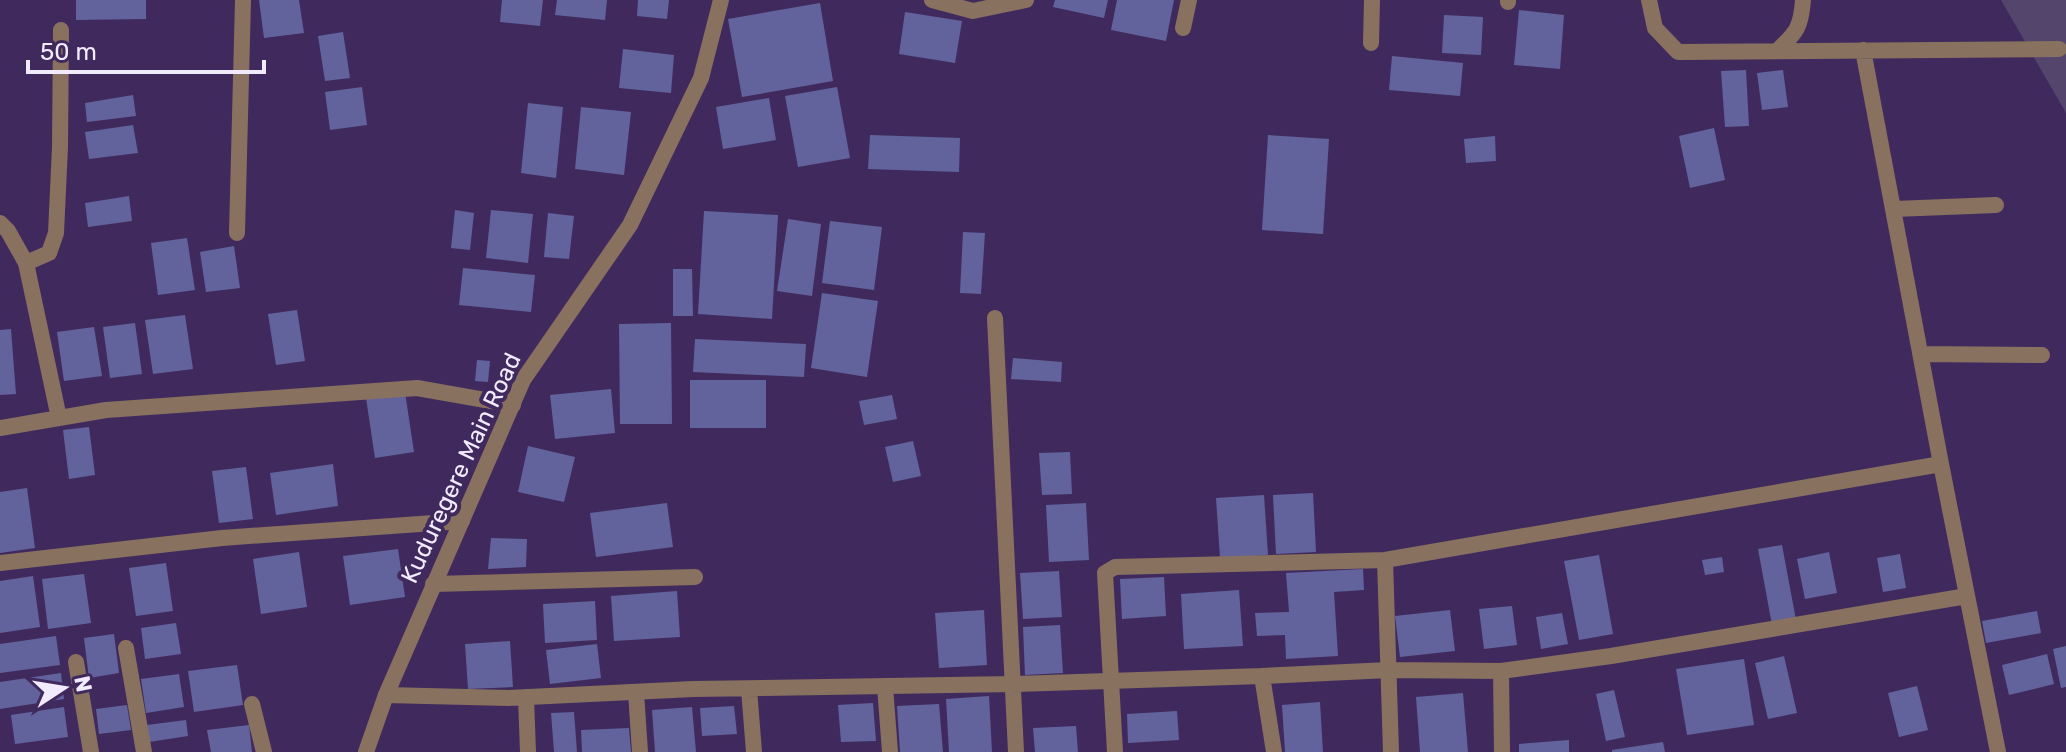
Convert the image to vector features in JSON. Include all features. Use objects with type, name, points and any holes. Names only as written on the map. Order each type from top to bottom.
[{"type":"street","points":[[237,233],[243,0]]},
{"type":"street","name":"Kuduregere Main Road","points":[[366,752],[386,695],[523,380],[630,225],[701,78],[721,0]]},
{"type":"street","points":[[932,0],[973,11],[1026,0]]},
{"type":"street","points":[[1183,28],[1189,0]]},
{"type":"street","points":[[1371,43],[1372,0]]},
{"type":"street","points":[[1649,0],[1655,28],[1678,52],[2059,49]]},
{"type":"street","points":[[1778,50],[1793,36],[1802,20],[1803,0]]},
{"type":"street","points":[[26,263],[49,253],[56,233],[61,30]]},
{"type":"street","points":[[1863,50],[1998,752]]},
{"type":"street","points":[[1894,209],[1996,205]]},
{"type":"street","points":[[0,223],[26,263],[59,418]]},
{"type":"street","points":[[995,318],[1016,752]]},
{"type":"street","points":[[1921,354],[2042,355]]},
{"type":"street","points":[[0,428],[106,410],[417,388],[513,405]]},
{"type":"street","points":[[1115,752],[1105,573],[1115,567],[1385,560],[1941,464]]},
{"type":"street","points":[[0,563],[222,538],[462,521]]},
{"type":"street","points":[[1385,560],[1391,752]]},
{"type":"street","points":[[433,584],[695,577]]},
{"type":"street","points":[[386,695],[526,697],[1389,670],[1501,671],[1611,656],[1967,596]]},
{"type":"street","points":[[126,648],[144,752]]},
{"type":"street","points":[[76,662],[91,752]]},
{"type":"street","points":[[1501,671],[1502,752]]},
{"type":"street","points":[[1262,676],[1274,752]]},
{"type":"street","points":[[885,686],[890,752]]},
{"type":"street","points":[[749,689],[754,752]]},
{"type":"street","points":[[636,692],[640,752]]},
{"type":"street","points":[[526,697],[528,752]]},
{"type":"street","points":[[252,704],[264,752]]},
{"type":"shaded area","points":[[2001,0],[2066,0],[2066,113]]},
{"type":"building","points":[[76,0],[146,0],[146,19],[76,20]]},
{"type":"building","points":[[259,0],[299,0],[304,33],[264,38]]},
{"type":"building","points":[[502,0],[543,0],[540,26],[500,22]]},
{"type":"building","points":[[557,0],[607,0],[605,20],[555,15]]},
{"type":"building","points":[[638,0],[669,0],[667,19],[637,16]]},
{"type":"building","points":[[1055,0],[1108,0],[1104,18],[1053,7]]},
{"type":"building","points":[[1117,0],[1174,0],[1166,41],[1111,30]]},
{"type":"building","points":[[820,3],[833,81],[742,97],[728,19]]},
{"type":"building","points":[[1519,10],[1564,15],[1560,69],[1514,65]]},
{"type":"building","points":[[905,12],[962,21],[955,63],[899,54]]},
{"type":"building","points":[[1444,15],[1483,17],[1481,55],[1442,53]]},
{"type":"building","points":[[343,32],[350,78],[325,81],[318,36]]},
{"type":"building","points":[[623,49],[674,55],[671,93],[619,88]]},
{"type":"building","points":[[1392,56],[1463,63],[1460,96],[1389,90]]},
{"type":"building","points":[[1746,70],[1749,126],[1725,127],[1721,71]]},
{"type":"building","points":[[1783,70],[1788,107],[1762,110],[1757,73]]},
{"type":"building","points":[[362,87],[367,125],[330,130],[325,92]]},
{"type":"building","points":[[837,87],[850,158],[798,167],[785,96]]},
{"type":"building","points":[[133,95],[136,116],[87,122],[85,103]]},
{"type":"building","points":[[769,98],[776,140],[723,149],[716,107]]},
{"type":"building","points":[[528,103],[563,107],[556,178],[521,173]]},
{"type":"building","points":[[581,107],[631,112],[624,175],[575,169]]},
{"type":"building","points":[[133,125],[138,153],[89,159],[85,132]]},
{"type":"building","points":[[1714,128],[1725,180],[1690,188],[1679,136]]},
{"type":"building","points":[[870,135],[960,138],[959,172],[868,169]]},
{"type":"building","points":[[1268,135],[1329,139],[1323,234],[1262,230]]},
{"type":"building","points":[[1495,136],[1496,161],[1466,163],[1464,139]]},
{"type":"building","points":[[129,196],[132,221],[88,227],[85,203]]},
{"type":"building","points":[[455,210],[474,213],[470,250],[451,248]]},
{"type":"building","points":[[491,210],[533,214],[528,263],[486,258]]},
{"type":"building","points":[[704,211],[778,215],[772,319],[698,314]]},
{"type":"building","points":[[548,213],[574,216],[569,259],[544,257]]},
{"type":"building","points":[[788,219],[821,224],[812,296],[777,291]]},
{"type":"building","points":[[830,221],[882,227],[874,290],[822,283]]},
{"type":"building","points":[[963,232],[985,233],[981,294],[960,293]]},
{"type":"building","points":[[187,238],[195,290],[158,295],[151,243]]},
{"type":"building","points":[[234,246],[240,288],[206,292],[200,252]]},
{"type":"building","points":[[463,268],[535,275],[531,312],[459,305]]},
{"type":"building","points":[[673,269],[692,269],[693,316],[673,316]]},
{"type":"building","points":[[822,293],[878,301],[867,377],[811,368]]},
{"type":"building","points":[[297,310],[305,361],[276,365],[268,314]]},
{"type":"building","points":[[185,315],[193,369],[153,374],[145,320]]},
{"type":"building","points":[[135,323],[142,374],[110,378],[103,327]]},
{"type":"building","points":[[671,323],[672,424],[620,424],[619,324]]},
{"type":"building","points":[[94,327],[102,376],[64,381],[57,332]]},
{"type":"building","points":[[11,329],[16,394],[0,395],[0,330]]},
{"type":"building","points":[[695,339],[806,344],[804,377],[693,372]]},
{"type":"building","points":[[1013,358],[1062,362],[1061,382],[1011,379]]},
{"type":"building","points":[[477,360],[490,361],[488,382],[475,381]]},
{"type":"building","points":[[690,380],[766,380],[766,428],[690,428]]},
{"type":"building","points":[[611,389],[615,433],[555,439],[550,395]]},
{"type":"building","points":[[405,392],[414,452],[375,458],[366,398]]},
{"type":"building","points":[[892,395],[897,419],[864,425],[859,401]]},
{"type":"building","points":[[89,427],[95,475],[69,479],[63,430]]},
{"type":"building","points":[[913,441],[921,476],[893,482],[885,447]]},
{"type":"building","points":[[528,446],[575,457],[564,502],[518,492]]},
{"type":"building","points":[[1070,452],[1072,494],[1042,495],[1039,453]]},
{"type":"building","points":[[333,464],[338,506],[276,515],[270,473]]},
{"type":"building","points":[[246,467],[253,519],[219,523],[212,471]]},
{"type":"building","points":[[27,488],[35,548],[0,553],[0,492]]},
{"type":"building","points":[[1313,493],[1316,552],[1276,554],[1273,495]]},
{"type":"building","points":[[1264,495],[1268,555],[1220,558],[1216,498]]},
{"type":"building","points":[[667,503],[673,547],[596,557],[590,513]]},
{"type":"building","points":[[1086,503],[1089,560],[1049,562],[1046,505]]},
{"type":"building","points":[[491,538],[527,539],[526,567],[488,569]]},
{"type":"building","points":[[1782,545],[1796,620],[1772,625],[1758,549]]},
{"type":"building","points":[[398,549],[405,597],[350,605],[343,556]]},
{"type":"building","points":[[299,552],[307,607],[261,614],[253,559]]},
{"type":"building","points":[[1829,552],[1837,593],[1805,599],[1797,559]]},
{"type":"building","points":[[1900,554],[1906,588],[1883,592],[1877,558]]},
{"type":"building","points":[[1599,555],[1613,634],[1579,640],[1564,561]]},
{"type":"building","points":[[1722,557],[1724,572],[1705,575],[1702,560]]},
{"type":"building","points":[[166,563],[173,611],[136,616],[129,568]]},
{"type":"building","points":[[1363,569],[1364,590],[1334,592],[1338,656],[1286,659],[1285,635],[1257,636],[1255,613],[1289,612],[1286,573]]},
{"type":"building","points":[[1059,571],[1062,617],[1023,619],[1020,573]]},
{"type":"building","points":[[84,574],[91,623],[48,629],[42,579]]},
{"type":"building","points":[[33,576],[40,627],[0,633],[0,581]]},
{"type":"building","points":[[1164,577],[1166,616],[1122,619],[1120,579]]},
{"type":"building","points":[[1239,590],[1243,646],[1184,649],[1181,594]]},
{"type":"building","points":[[677,591],[680,637],[614,641],[611,596]]},
{"type":"building","points":[[595,601],[597,640],[545,643],[543,604]]},
{"type":"building","points":[[1512,606],[1517,645],[1484,649],[1479,609]]},
{"type":"building","points":[[984,610],[987,665],[939,668],[935,613]]},
{"type":"building","points":[[1450,610],[1455,651],[1400,657],[1395,616]]},
{"type":"building","points":[[2037,611],[2041,633],[1986,643],[1982,621]]},
{"type":"building","points":[[1562,613],[1568,644],[1541,649],[1536,617]]},
{"type":"building","points":[[176,623],[181,654],[145,659],[141,628]]},
{"type":"building","points":[[1060,625],[1063,673],[1025,675],[1023,627]]},
{"type":"building","points":[[114,634],[119,673],[89,678],[84,638]]},
{"type":"building","points":[[56,636],[60,665],[0,673],[0,644]]},
{"type":"building","points":[[510,641],[513,687],[468,689],[465,644]]},
{"type":"building","points":[[597,644],[601,678],[550,684],[546,650]]},
{"type":"building","points":[[2066,646],[2066,687],[2061,688],[2053,649]]},
{"type":"building","points":[[2047,654],[2054,684],[2009,695],[2002,665]]},
{"type":"building","points":[[1784,656],[1797,713],[1768,719],[1755,663]]},
{"type":"building","points":[[1744,659],[1754,725],[1687,735],[1676,669]]},
{"type":"building","points":[[237,665],[243,705],[194,712],[188,671]]},
{"type":"building","points":[[61,673],[64,699],[0,709],[0,682]]},
{"type":"building","points":[[179,674],[184,707],[146,713],[141,679]]},
{"type":"building","points":[[1917,686],[1928,730],[1899,737],[1888,693]]},
{"type":"building","points":[[1614,690],[1625,737],[1606,741],[1596,694]]},
{"type":"building","points":[[1463,693],[1468,752],[1420,752],[1416,697]]},
{"type":"building","points":[[989,696],[992,752],[949,752],[946,699]]},
{"type":"building","points":[[1320,702],[1323,752],[1285,752],[1282,705]]},
{"type":"building","points":[[873,703],[876,741],[841,742],[838,705]]},
{"type":"building","points":[[939,704],[943,752],[900,752],[897,706]]},
{"type":"building","points":[[127,705],[131,730],[99,734],[96,709]]},
{"type":"building","points":[[734,706],[737,734],[702,736],[700,708]]},
{"type":"building","points":[[64,707],[68,737],[15,744],[11,715]]},
{"type":"building","points":[[692,707],[696,752],[655,752],[652,710]]},
{"type":"building","points":[[1177,711],[1179,740],[1128,743],[1127,714]]},
{"type":"building","points":[[574,712],[577,752],[554,752],[551,713]]},
{"type":"building","points":[[186,720],[188,736],[149,742],[147,725]]},
{"type":"building","points":[[249,725],[252,752],[211,752],[207,730]]},
{"type":"building","points":[[1076,726],[1078,752],[1035,752],[1033,728]]},
{"type":"building","points":[[629,728],[631,752],[582,752],[581,730]]},
{"type":"building","points":[[1569,740],[1569,752],[1519,752],[1519,744]]},
{"type":"building","points":[[1663,742],[1665,752],[1612,752],[1612,750]]}]
